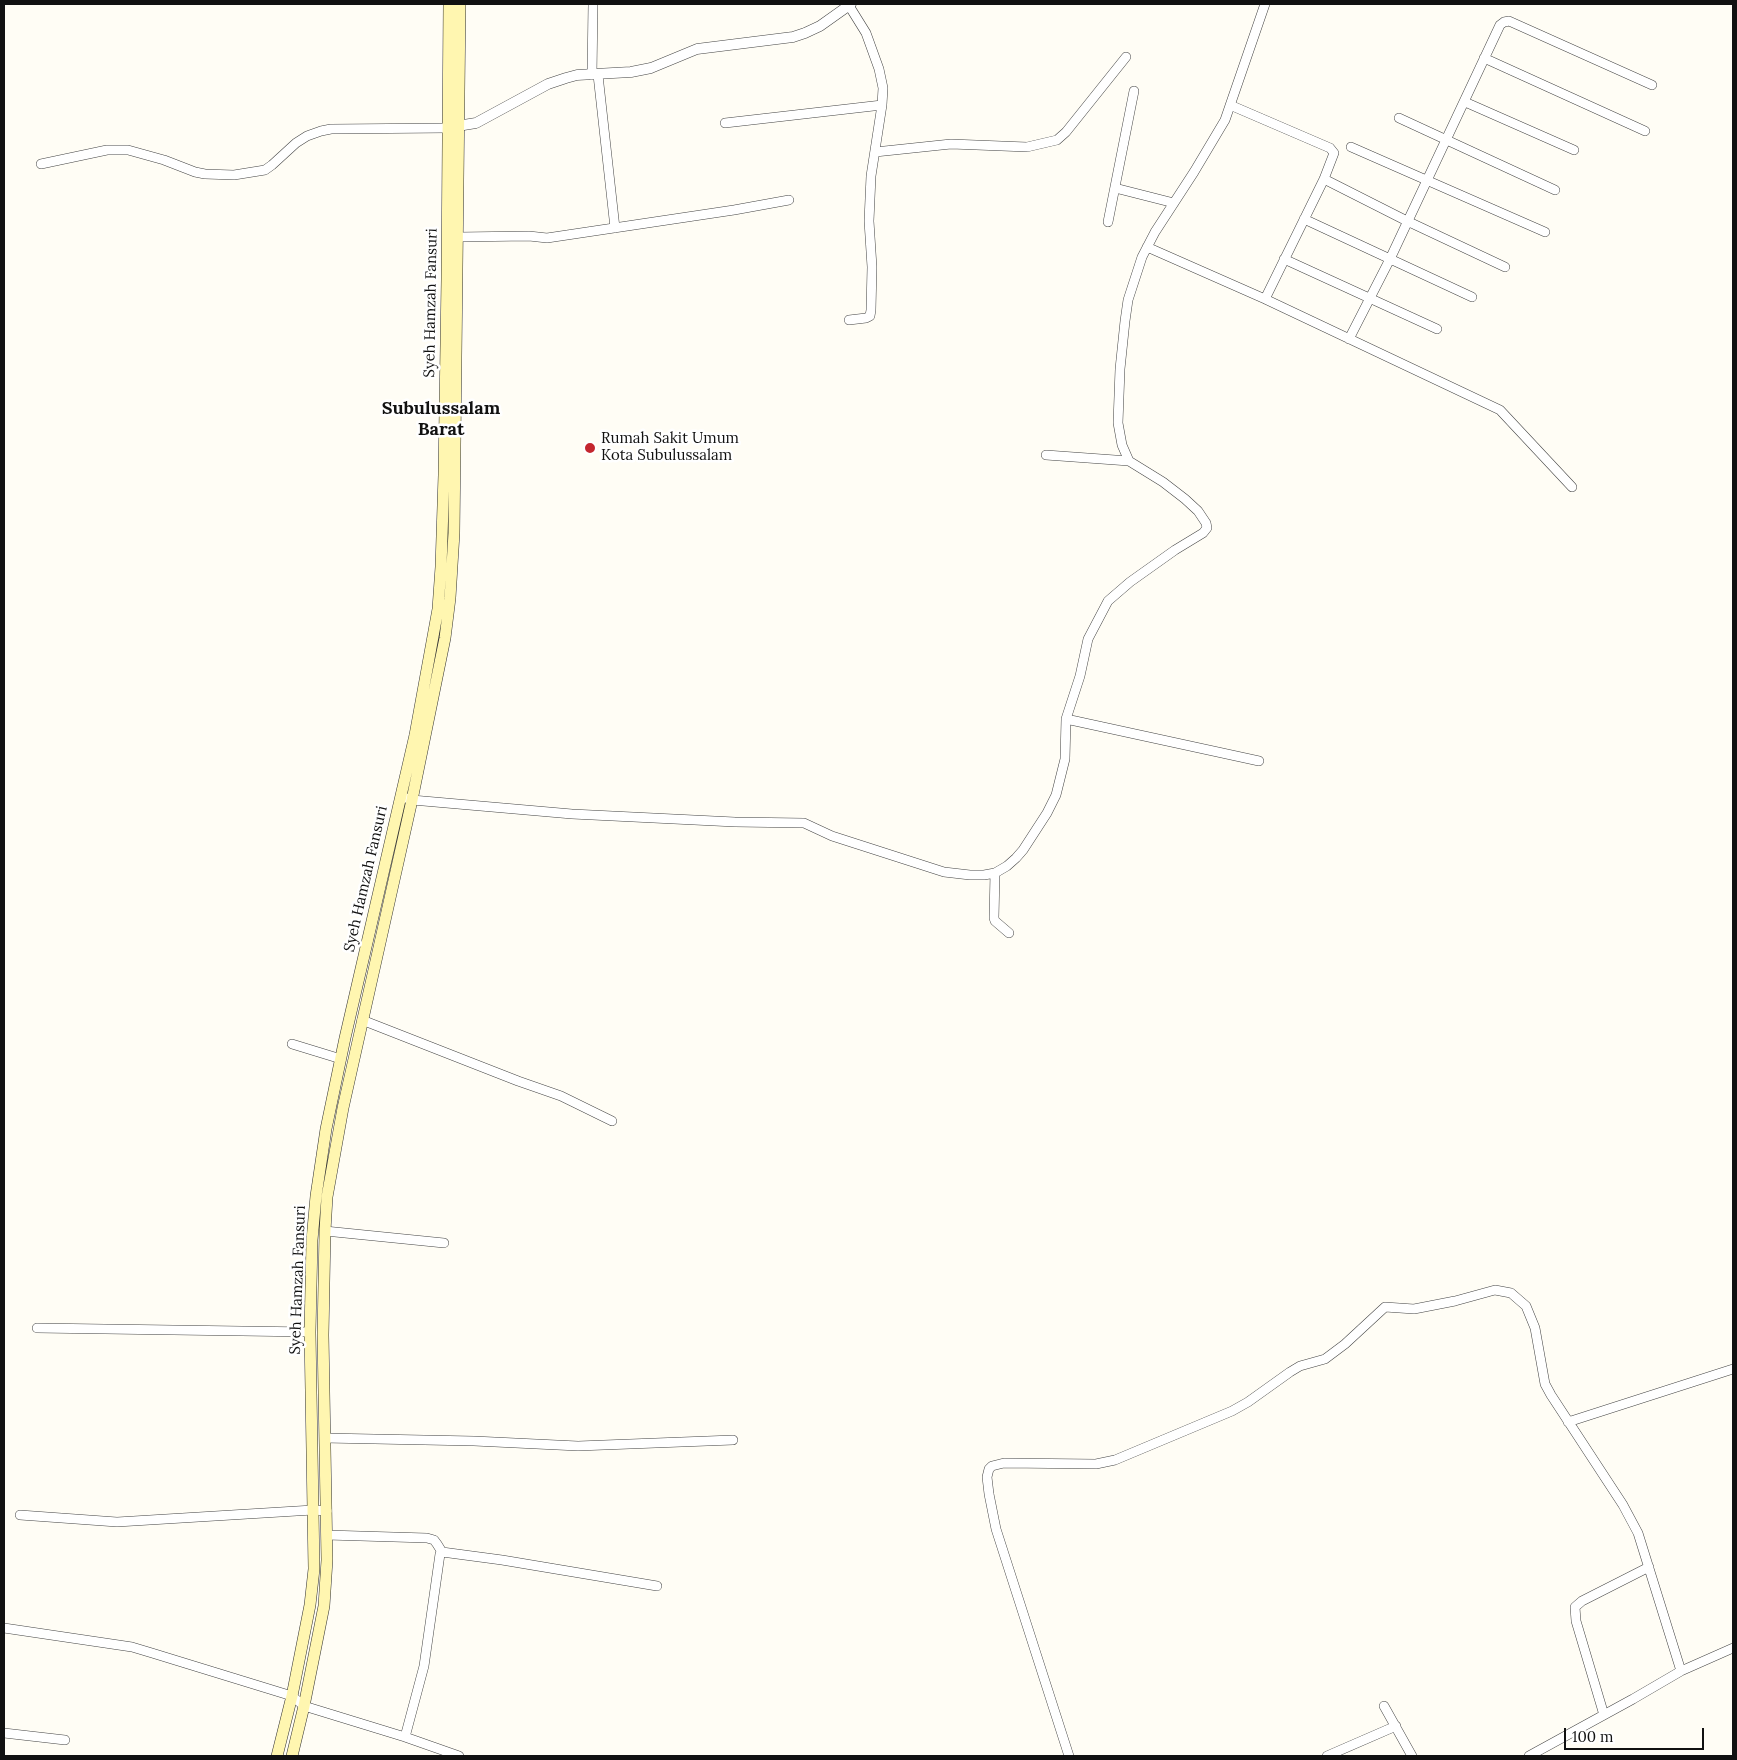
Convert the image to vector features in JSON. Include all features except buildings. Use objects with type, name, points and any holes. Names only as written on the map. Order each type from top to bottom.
[{"type":"main road","name":"Syeh Hamzah Fansuri","points":[[447,570],[454,533],[454,407],[458,237],[449,4]]},
{"type":"main road","name":"Syeh Hamzah Fansuri","points":[[277,1756],[292,1696],[310,1605],[314,1569],[310,1332],[312,1256],[316,1196],[326,1129],[341,1059],[445,638],[447,570],[447,279],[460,4]]},
{"type":"main road","name":"Syeh Hamzah Fansuri","points":[[292,1756],[324,1606],[327,1535],[323,1335],[327,1197],[341,1116],[407,798]]},
{"type":"main road","points":[[312,1256],[324,1259]]},
{"type":"street","points":[[593,4],[595,75],[615,228]]},
{"type":"street","points":[[41,164],[107,150],[128,150],[200,173],[234,175],[265,170],[272,166],[296,143],[307,136],[321,131],[331,129],[453,127],[476,123],[556,81],[577,75],[641,71],[687,52],[707,47],[799,35],[820,26],[849,4],[863,26],[879,69],[883,88],[871,176],[871,310],[870,316],[866,318],[849,320]]},
{"type":"street","points":[[1129,461],[1118,429],[1120,369],[1128,300],[1147,247],[1218,132],[1230,105],[1265,4]]},
{"type":"street","points":[[1349,339],[1390,260],[1500,24],[1509,21],[1652,85]]},
{"type":"street","points":[[875,152],[951,144],[1027,147],[1057,140],[1066,132],[1126,58]]},
{"type":"street","points":[[1484,58],[1645,130]]},
{"type":"street","points":[[1108,222],[1134,90]]},
{"type":"street","points":[[1465,102],[1574,150]]},
{"type":"street","points":[[1230,105],[1330,148],[1334,156],[1265,298]]},
{"type":"street","points":[[725,123],[882,106]]},
{"type":"street","points":[[1399,118],[1555,190]]},
{"type":"street","points":[[1351,147],[1545,232]]},
{"type":"street","points":[[1324,179],[1505,267]]},
{"type":"street","points":[[1115,188],[1174,203]]},
{"type":"street","points":[[458,237],[530,236],[547,238],[789,200]]},
{"type":"street","points":[[1304,220],[1472,297]]},
{"type":"street","points":[[1147,247],[1265,298],[1500,410],[1572,487]]},
{"type":"street","points":[[1284,259],[1437,329]]},
{"type":"street","points":[[407,798],[572,814],[735,822],[804,823],[832,836],[944,872],[970,875],[995,873],[1007,866],[1023,850],[1048,813],[1056,795],[1065,759],[1066,719],[1080,676],[1088,639],[1108,601],[1130,582],[1203,533],[1207,528],[1206,522],[1198,511],[1185,499],[1163,482],[1129,461],[1046,455]]},
{"type":"street","points":[[1066,719],[1259,761]]},
{"type":"street","points":[[995,873],[994,918],[1009,933]]},
{"type":"street","points":[[362,1020],[561,1096],[612,1121]]},
{"type":"street","points":[[292,1044],[341,1059]]},
{"type":"street","points":[[325,1231],[444,1243]]},
{"type":"street","points":[[1069,1756],[996,1529],[987,1477],[989,1469],[992,1466],[1004,1463],[1096,1464],[1115,1460],[1232,1410],[1248,1402],[1300,1366],[1333,1355],[1385,1308],[1414,1309],[1456,1301],[1495,1290],[1511,1293],[1526,1306],[1535,1328],[1545,1384],[1556,1405],[1623,1505],[1638,1533],[1681,1671]]},
{"type":"street","points":[[37,1328],[310,1332]]},
{"type":"street","points":[[1568,1422],[1733,1369]]},
{"type":"street","points":[[325,1438],[474,1441],[578,1446],[733,1440]]},
{"type":"street","points":[[20,1515],[117,1522],[313,1510],[326,1511]]},
{"type":"street","points":[[327,1535],[427,1538],[434,1540],[442,1552]]},
{"type":"street","points":[[442,1552],[657,1586]]},
{"type":"street","points":[[405,1737],[424,1666],[440,1554],[442,1552]]},
{"type":"street","points":[[1604,1715],[1576,1621],[1575,1607],[1582,1601],[1649,1567]]},
{"type":"street","points":[[4,1628],[132,1647],[292,1696],[304,1706],[405,1737],[459,1756]]},
{"type":"street","points":[[1529,1756],[1681,1671],[1733,1648]]},
{"type":"street","points":[[1384,1706],[1412,1756]]},
{"type":"street","points":[[1326,1756],[1396,1726]]},
{"type":"street","points":[[4,1733],[65,1740]]},
{"type":"place","name":"Rumah Sakit Umum Kota Subulussalam","points":[[590,448]]},
{"type":"district","name":"Subulussalam Barat","points":[[441,419]]}]
